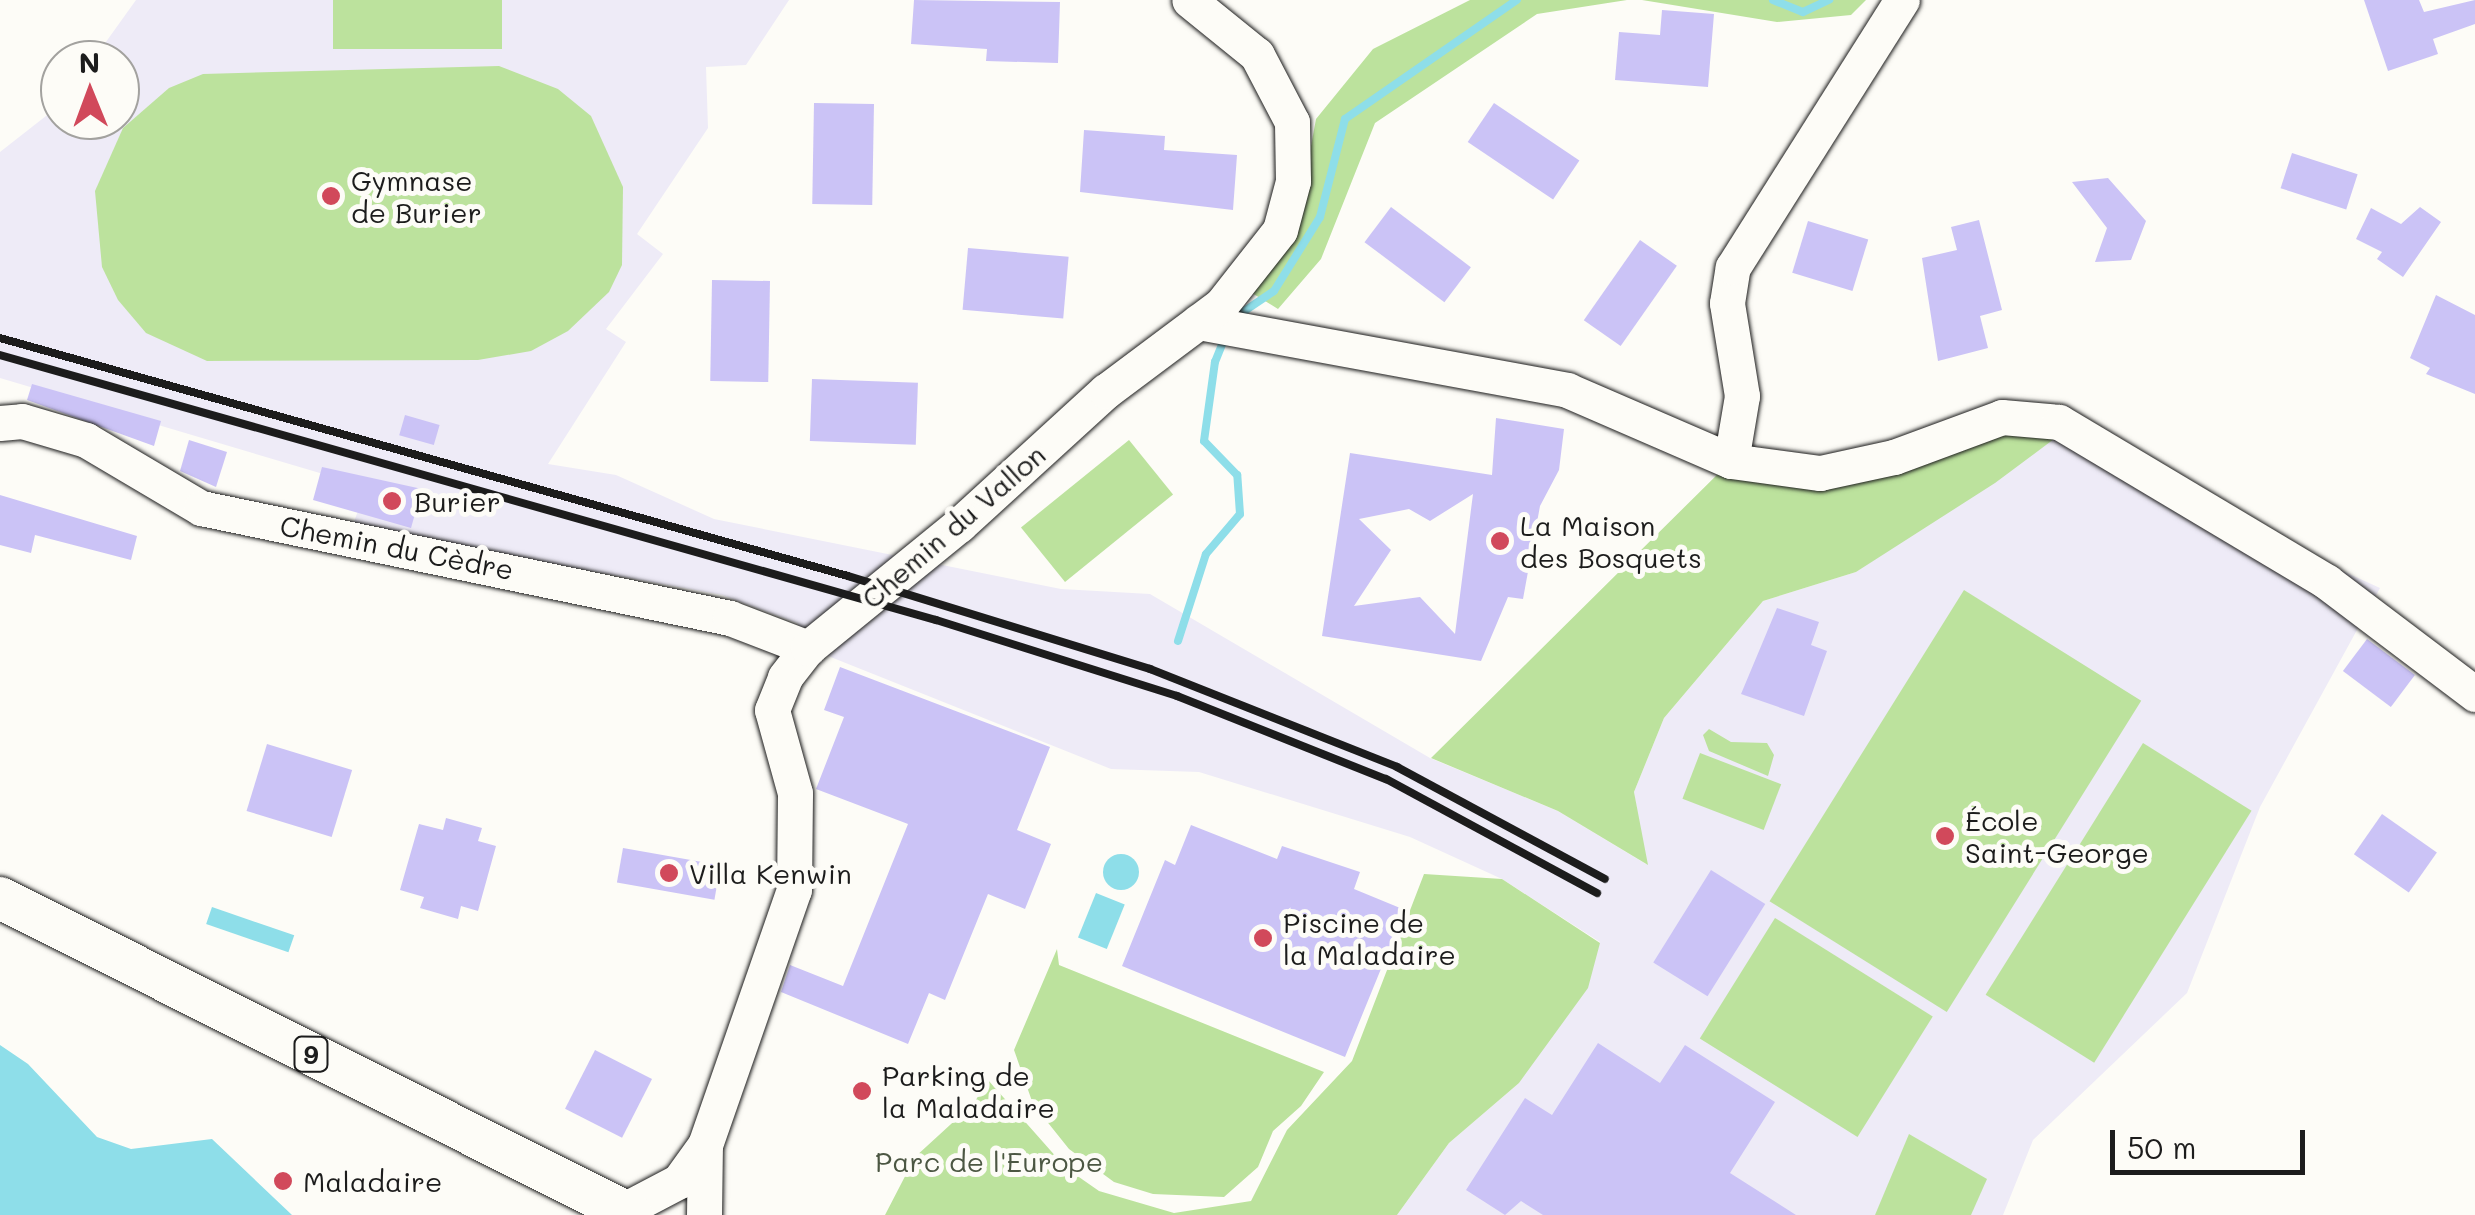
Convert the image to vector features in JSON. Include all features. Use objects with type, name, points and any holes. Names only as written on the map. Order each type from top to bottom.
[{"type":"main road","name":"9","points":[[0,898],[627,1213]]},
{"type":"street","name":"Chemin du Vallon","points":[[627,1213],[680,1181],[705,1145],[794,890],[795,793],[772,710],[785,676],[808,648],[960,525],[1106,391],[1208,324],[1251,274],[1280,230],[1294,156],[1292,122],[1257,55],[1188,0]]},
{"type":"street","points":[[1731,461],[1742,396],[1727,303],[1734,267],[1902,0]]},
{"type":"street","points":[[1208,324],[1567,390],[1731,461],[1820,473],[1894,457],[2002,417],[2058,422],[2326,582],[2475,694]]},
{"type":"street","name":"Chemin du Cèdre","points":[[0,424],[22,421],[86,440],[201,508],[730,618],[808,648]]},
{"type":"street","name":"Chemin du Vallon","points":[[704,1215],[705,1145]]},
{"type":"shaded area","points":[[136,0],[789,0],[746,65],[706,67],[708,128],[637,234],[663,254],[606,329],[626,342],[548,464],[616,475],[714,519],[1061,589],[1150,594],[1430,758],[1558,811],[1646,864],[1634,792],[1664,718],[1763,601],[1856,572],[2054,439],[2380,588],[2260,807],[2187,993],[2033,1140],[2003,1215],[1397,1215],[1449,1143],[1519,1083],[1600,942],[1502,879],[1410,837],[1199,772],[1111,769],[808,648],[797,623],[722,595],[352,527],[367,487],[0,378],[0,152],[40,121],[40,140],[140,140],[140,40],[107,40]]},
{"type":"green space","points":[[333,0],[502,0],[502,49],[333,49]]},
{"type":"green space","points":[[1470,0],[1627,0],[1537,14],[1375,123],[1321,259],[1278,309],[1247,290],[1302,195],[1316,119],[1373,49]]},
{"type":"green space","points":[[1642,0],[1866,0],[1851,15],[1777,22]]},
{"type":"green space","points":[[499,66],[558,89],[591,116],[623,187],[622,265],[609,292],[568,331],[531,351],[478,360],[207,361],[146,333],[118,300],[102,267],[95,191],[118,140],[140,140],[140,113],[169,88],[203,74]]},
{"type":"green space","points":[[2059,422],[2054,439],[1995,483],[1856,572],[1763,601],[1664,718],[1634,792],[1648,865],[1558,811],[1431,758],[1731,461],[1820,473]]},
{"type":"green space","points":[[1129,440],[1173,494],[1065,582],[1021,527]]},
{"type":"green space","points":[[1964,590],[2141,701],[1947,1012],[1770,901]]},
{"type":"green space","points":[[1709,729],[1731,742],[1767,743],[1774,755],[1768,776],[1709,751],[1703,735]]},
{"type":"green space","points":[[2143,743],[2252,811],[2094,1063],[1986,995]]},
{"type":"green space","points":[[1700,753],[1781,784],[1764,830],[1682,799]]},
{"type":"green space","name":"Parc de l'Europe","points":[[1424,874],[1502,879],[1600,943],[1588,988],[1519,1083],[1449,1143],[1397,1215],[885,1215],[915,1157],[974,1103],[988,1080],[1066,1168],[1099,1191],[1174,1213],[1251,1201],[1287,1130],[1352,1061]]},
{"type":"green space","points":[[1775,918],[1933,1017],[1857,1137],[1700,1038]]},
{"type":"green space","points":[[1057,949],[1059,965],[1324,1072],[1301,1106],[1273,1131],[1258,1167],[1224,1197],[1153,1194],[1114,1182],[1069,1149],[1033,1104],[1014,1050]]},
{"type":"green space","points":[[1909,1134],[1987,1179],[1971,1215],[1875,1215]]},
{"type":"water","points":[[1121,854],[1134,859],[1139,872],[1134,885],[1121,890],[1108,885],[1103,872],[1108,859]]},
{"type":"water","points":[[1096,893],[1125,905],[1107,949],[1078,938]]},
{"type":"water","points":[[212,907],[294,935],[288,952],[206,924]]},
{"type":"water","points":[[0,1045],[28,1064],[97,1137],[131,1149],[212,1139],[292,1215],[0,1215]]},
{"type":"building","points":[[914,0],[1060,2],[1058,63],[986,61],[987,49],[911,44]]},
{"type":"building","points":[[2364,0],[2419,0],[2424,12],[2475,0],[2475,24],[2433,39],[2438,54],[2388,71]]},
{"type":"building","points":[[1662,10],[1714,14],[1708,87],[1615,80],[1619,32],[1660,35]]},
{"type":"building","points":[[814,103],[874,104],[872,205],[812,204]]},
{"type":"building","points":[[1494,103],[1579,161],[1553,200],[1468,142]]},
{"type":"building","points":[[1084,130],[1165,136],[1164,150],[1237,155],[1233,210],[1080,192]]},
{"type":"building","points":[[2292,153],[2358,174],[2346,210],[2281,188]]},
{"type":"building","points":[[2108,178],[2146,221],[2131,260],[2095,262],[2107,228],[2072,182]]},
{"type":"building","points":[[1391,207],[1471,267],[1444,302],[1365,242]]},
{"type":"building","points":[[2420,207],[2441,222],[2403,277],[2377,259],[2382,252],[2356,239],[2371,208],[2401,224]]},
{"type":"building","points":[[1979,220],[2002,310],[1980,316],[1988,348],[1938,361],[1922,258],[1957,250],[1951,227]]},
{"type":"building","points":[[1808,221],[1868,239],[1852,291],[1792,273]]},
{"type":"building","points":[[1640,240],[1677,266],[1621,346],[1584,320]]},
{"type":"building","points":[[968,248],[1069,257],[1063,319],[963,310]]},
{"type":"building","points":[[712,280],[770,281],[768,382],[710,381]]},
{"type":"building","points":[[2436,295],[2475,315],[2475,394],[2426,374],[2430,368],[2410,358]]},
{"type":"building","points":[[812,379],[918,383],[916,445],[810,441]]},
{"type":"building","points":[[32,384],[161,421],[154,446],[27,400]]},
{"type":"building","points":[[405,415],[440,425],[434,445],[399,435]]},
{"type":"building","name":"La Maison des Bosquets","points":[[1496,418],[1564,429],[1559,470],[1540,506],[1523,599],[1508,597],[1481,661],[1322,636],[1350,453],[1492,475]],"holes":[[[1473,494],[1455,634],[1420,597],[1354,606],[1391,550],[1359,519],[1409,509],[1430,521]]]},
{"type":"building","points":[[189,440],[227,452],[216,487],[180,471]]},
{"type":"building","points":[[322,467],[422,489],[411,528],[313,500]]},
{"type":"building","points":[[0,495],[137,536],[131,560],[35,535],[31,553],[0,545]]},
{"type":"building","points":[[1777,608],[1819,622],[1811,645],[1827,651],[1804,716],[1741,694]]},
{"type":"building","points":[[2367,639],[2415,675],[2391,707],[2343,671]]},
{"type":"building","points":[[840,667],[1050,747],[1017,830],[1051,844],[1025,909],[988,894],[945,1000],[929,993],[908,1044],[781,992],[790,965],[843,986],[908,824],[816,789],[844,717],[824,710]]},
{"type":"building","points":[[267,744],[352,770],[332,837],[247,811]]},
{"type":"building","points":[[2382,814],[2437,852],[2409,893],[2354,854]]},
{"type":"building","points":[[446,818],[482,828],[478,841],[496,846],[478,911],[461,906],[458,919],[420,908],[424,897],[400,890],[419,824],[443,830]]},
{"type":"building","name":"Piscine de la Maladaire","points":[[1191,825],[1277,859],[1282,846],[1360,872],[1354,889],[1405,910],[1345,1057],[1122,966],[1165,860],[1175,865]]},
{"type":"building","name":"Villa Kenwin","points":[[623,848],[720,865],[714,900],[617,882]]},
{"type":"building","points":[[1711,870],[1765,904],[1708,996],[1653,962]]},
{"type":"building","points":[[1598,1043],[1660,1083],[1685,1045],[1775,1102],[1730,1173],[1796,1215],[1543,1215],[1521,1201],[1505,1215],[1466,1190],[1525,1098],[1552,1115]]},
{"type":"building","points":[[595,1050],[652,1079],[622,1138],[565,1109]]},
{"type":"waterway","points":[[1234,318],[1274,291],[1320,217],[1345,119],[1517,0]]},
{"type":"waterway","points":[[1773,0],[1803,12],[1829,0]]},
{"type":"waterway","points":[[1178,641],[1206,554],[1240,514],[1237,475],[1204,441],[1215,362],[1226,335]]},
{"type":"railway","points":[[0,338],[848,576],[1150,669],[1397,767],[1605,879]]},
{"type":"railway","points":[[0,355],[936,620],[1177,696],[1386,779],[1597,893]]},
{"type":"place","name":"Gymnase de Burier","points":[[331,196]]},
{"type":"place","name":"Burier","points":[[392,501]]},
{"type":"place","name":"La Maison des Bosquets","points":[[1500,541]]},
{"type":"place","name":"École Saint-George","points":[[1945,836]]},
{"type":"place","name":"Villa Kenwin","points":[[669,873]]},
{"type":"place","name":"Piscine de la Maladaire","points":[[1263,938]]},
{"type":"place","name":"Parking de la Maladaire","points":[[862,1091]]},
{"type":"place","name":"Maladaire","points":[[283,1181]]}]
